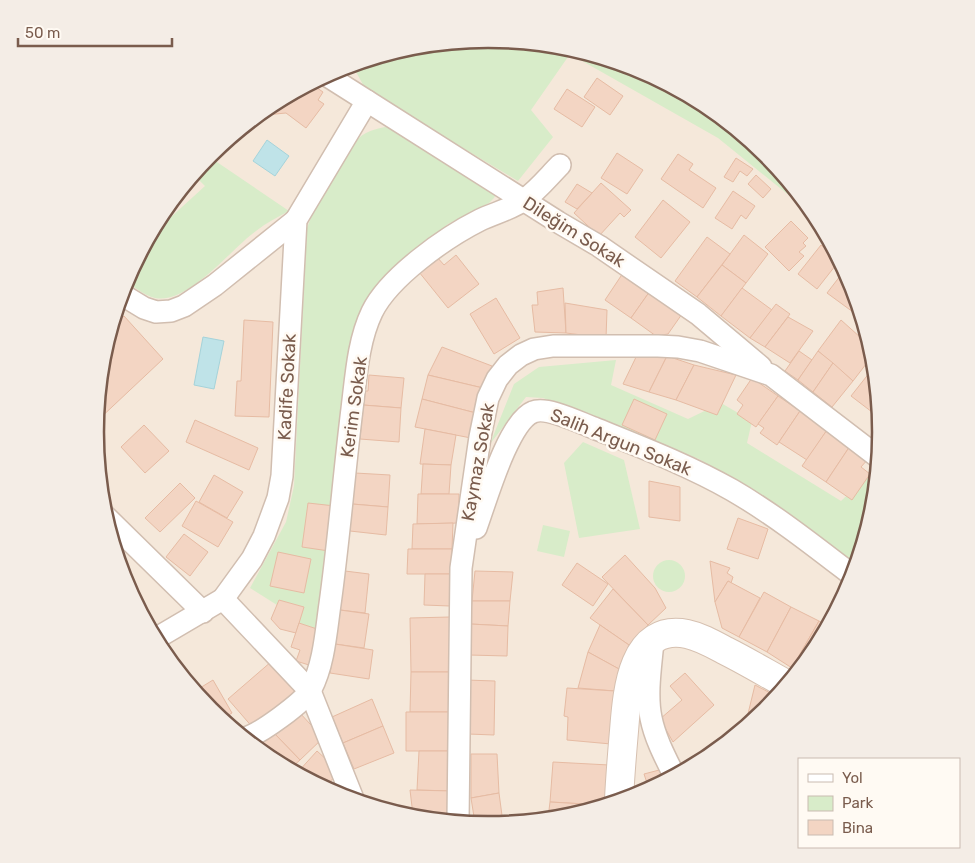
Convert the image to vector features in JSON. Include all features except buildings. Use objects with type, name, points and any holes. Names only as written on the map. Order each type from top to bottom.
[{"type":"main road","points":[[619,792],[629,682],[634,665],[642,650],[653,641],[667,634],[689,634],[707,641],[780,681]]},
{"type":"street","name":"Dileğim Sokak","points":[[334,80],[599,246],[698,314],[771,375]]},
{"type":"street","name":"Kadife Sokak","points":[[162,635],[223,599],[252,558],[264,536],[278,498],[282,476],[296,220],[368,102]]},
{"type":"street","name":"Kerim Sokak","points":[[310,691],[322,656],[328,621],[357,372],[364,334],[372,312],[383,296],[398,280],[438,245],[466,227],[524,200],[560,165]]},
{"type":"street","points":[[128,298],[144,308],[156,312],[170,311],[184,306],[215,285],[296,220]]},
{"type":"street","name":"Kaymaz Sokak","points":[[458,815],[461,568],[480,437],[488,398],[497,378],[508,365],[521,355],[534,349],[553,346],[678,346],[700,351],[771,375],[871,452]]},
{"type":"street","name":"Salih Argun Sokak","points":[[461,568],[513,432],[528,415],[535,411],[544,410],[589,426],[684,465],[732,490],[783,522],[845,570]]},
{"type":"street","points":[[116,527],[204,612]]},
{"type":"street","points":[[223,599],[310,691],[349,789]]},
{"type":"street","points":[[653,641],[649,700],[650,716],[655,735],[671,769]]},
{"type":"street","points":[[254,736],[310,691]]},
{"type":"shaded area","points":[[462,48],[513,48],[562,55],[611,68],[657,87],[680,99],[701,112],[741,143],[776,178],[792,198],[807,218],[832,262],[851,308],[858,332],[864,357],[871,406],[872,432],[868,482],[864,506],[851,555],[832,601],[820,624],[807,645],[776,685],[741,720],[721,736],[701,751],[657,776],[611,795],[587,802],[562,808],[513,815],[462,815],[437,812],[413,808],[364,795],[318,776],[295,764],[274,751],[234,720],[199,685],[183,665],[168,645],[143,601],[124,555],[117,531],[111,506],[104,457],[104,406],[107,381],[111,357],[124,308],[143,262],[155,239],[168,218],[199,178],[234,143],[274,112],[295,99],[318,87],[364,68],[413,55]]},
{"type":"green space","points":[[462,48],[513,48],[568,57],[531,110],[553,137],[518,181],[366,90],[356,71],[388,61],[437,51]]},
{"type":"green space","points":[[579,59],[634,77],[680,99],[701,112],[741,143],[776,178],[792,197],[718,138]]},
{"type":"green space","points":[[385,127],[395,129],[496,194],[489,203],[448,224],[410,254],[378,284],[360,314],[346,369],[320,630],[299,623],[304,607],[279,600],[277,605],[250,588],[286,522],[294,486],[307,228],[322,193],[352,144],[372,130]]},
{"type":"green space","points":[[215,161],[289,211],[256,231],[209,274],[181,293],[168,298],[155,298],[139,291],[132,286],[143,262],[166,222],[205,186],[198,179]]},
{"type":"green space","points":[[616,360],[611,385],[688,419],[721,403],[752,421],[747,443],[841,501],[869,474],[864,506],[849,559],[812,531],[699,459],[543,398],[526,397],[490,444],[514,384],[539,367]]},
{"type":"green space","points":[[583,442],[624,460],[640,529],[579,538],[564,463]]},
{"type":"green space","points":[[543,525],[570,531],[564,557],[537,551]]},
{"type":"green space","points":[[669,560],[675,561],[680,565],[684,570],[684,582],[680,587],[675,591],[669,592],[663,591],[658,587],[654,582],[653,576],[654,570],[658,565],[663,561]]},
{"type":"water","points":[[267,140],[289,156],[275,176],[253,161]]},
{"type":"water","points":[[203,337],[224,341],[214,389],[194,385]]}]
